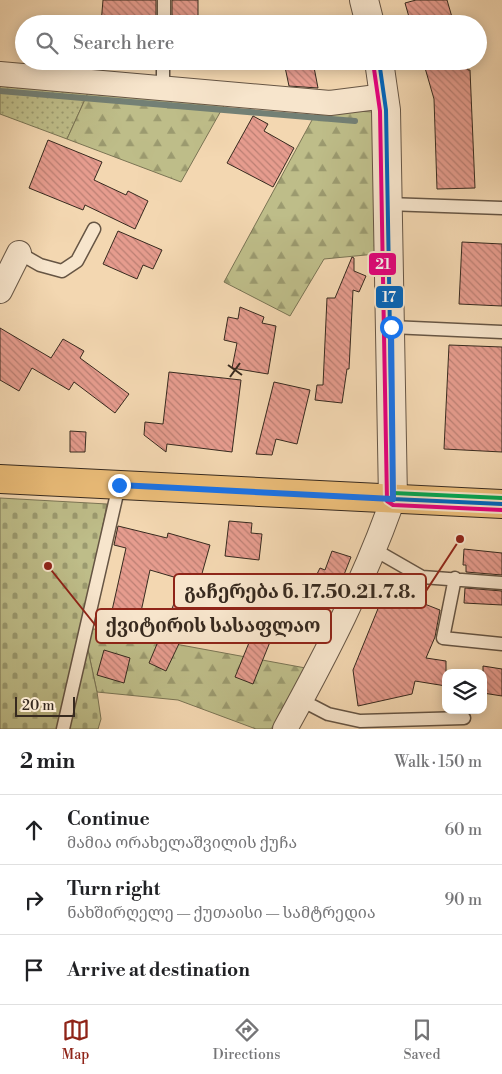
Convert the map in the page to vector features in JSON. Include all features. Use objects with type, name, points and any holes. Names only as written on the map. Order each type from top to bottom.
[{"type":"main road","points":[[0,479],[502,504]]},
{"type":"street","points":[[364,0],[368,15]]},
{"type":"street","points":[[285,729],[375,550],[393,499],[385,96],[381,70]]},
{"type":"street","points":[[0,74],[330,104],[385,96]]},
{"type":"street","points":[[3,278],[19,253]]},
{"type":"lane","points":[[164,0],[164,15]]},
{"type":"lane","points":[[163,70],[163,88]]},
{"type":"lane","points":[[387,204],[502,208]]},
{"type":"lane","points":[[19,253],[40,265],[62,271],[77,261],[94,229]]},
{"type":"lane","points":[[391,327],[502,332]]},
{"type":"lane","points":[[63,729],[119,485]]},
{"type":"lane","points":[[375,550],[422,577],[502,583]]},
{"type":"lane","points":[[455,578],[443,638],[502,644]]},
{"type":"lane","points":[[301,700],[328,714],[358,725],[464,718]]},
{"type":"green space","points":[[0,76],[92,84],[67,139],[0,114]]},
{"type":"green space","points":[[92,84],[227,100],[181,182],[67,139]]},
{"type":"green space","points":[[318,109],[373,112],[376,254],[324,259],[290,316],[224,282]]},
{"type":"green space","points":[[0,498],[107,504],[83,627],[101,719],[98,729],[0,729]]},
{"type":"green space","points":[[83,627],[311,669],[271,729],[256,729],[178,700],[97,692]]},
{"type":"building","points":[[103,0],[156,0],[156,15],[102,15]]},
{"type":"building","points":[[172,0],[198,0],[198,15],[172,15]]},
{"type":"building","points":[[416,0],[447,0],[451,15],[408,15],[405,3]]},
{"type":"building","points":[[286,70],[315,70],[318,88],[289,86]]},
{"type":"building","points":[[426,70],[470,70],[475,188],[437,189],[434,99]]},
{"type":"building","points":[[253,116],[268,124],[264,131],[294,148],[273,187],[227,163]]},
{"type":"building","points":[[48,140],[102,162],[94,180],[126,195],[128,191],[148,201],[135,229],[85,205],[83,210],[29,188]]},
{"type":"building","points":[[118,231],[162,250],[153,269],[143,265],[137,279],[103,264]]},
{"type":"building","points":[[462,242],[502,244],[502,306],[459,304]]},
{"type":"building","points":[[352,257],[354,258],[354,271],[366,276],[359,292],[353,290],[349,369],[347,369],[342,403],[315,400],[317,385],[323,385],[327,298],[335,298]]},
{"type":"building","points":[[240,307],[264,317],[262,323],[276,326],[268,374],[232,368],[237,343],[224,340],[228,317],[238,319]]},
{"type":"building","points":[[0,328],[51,358],[63,339],[84,351],[80,358],[129,394],[115,413],[74,382],[69,390],[32,368],[19,391],[0,380]]},
{"type":"building","points":[[449,345],[502,347],[502,452],[444,449]]},
{"type":"building","points":[[169,372],[241,380],[232,452],[167,444],[166,452],[144,435],[145,422],[163,424]]},
{"type":"building","points":[[274,382],[310,390],[297,444],[276,439],[272,455],[256,454]]},
{"type":"building","points":[[70,431],[86,432],[85,452],[70,452]]},
{"type":"building","points":[[229,521],[252,523],[251,533],[262,534],[259,560],[225,556]]},
{"type":"building","points":[[118,526],[167,538],[168,533],[210,545],[196,595],[212,602],[198,634],[186,629],[166,671],[149,663],[184,580],[150,570],[139,621],[111,615],[126,548],[114,545]]},
{"type":"building","points":[[464,549],[502,553],[502,575],[466,572],[466,565],[463,565]]},
{"type":"building","points":[[332,551],[351,557],[334,600],[310,588],[320,568],[325,570]]},
{"type":"building","points":[[264,584],[293,590],[283,639],[272,637],[253,684],[235,677],[255,628]]},
{"type":"building","points":[[465,588],[502,591],[502,605],[464,603]]},
{"type":"building","points":[[386,589],[440,610],[435,637],[426,658],[446,661],[446,669],[442,669],[442,685],[415,681],[412,694],[358,706],[353,670]]},
{"type":"building","points":[[104,650],[130,658],[124,683],[97,675]]},
{"type":"building","points":[[483,666],[502,669],[502,696],[487,694],[487,669],[483,669]]},
{"type":"waterway","points":[[0,91],[355,121]]},
{"type":"transit line","name":"21","points":[[374,70],[380,111],[387,501],[393,505],[502,510]]},
{"type":"transit line","name":"17","points":[[380,70],[386,110],[393,499],[502,504]]},
{"type":"transit line","points":[[393,493],[502,498]]},
{"type":"place","name":"გაჩერება ნ. 17.50.21.7.8.","points":[[460,539]]},
{"type":"place","name":"ქვიტირის სასაფლაო","points":[[48,566]]},
{"type":"route","points":[[119,485],[393,499],[391,327]]}]
